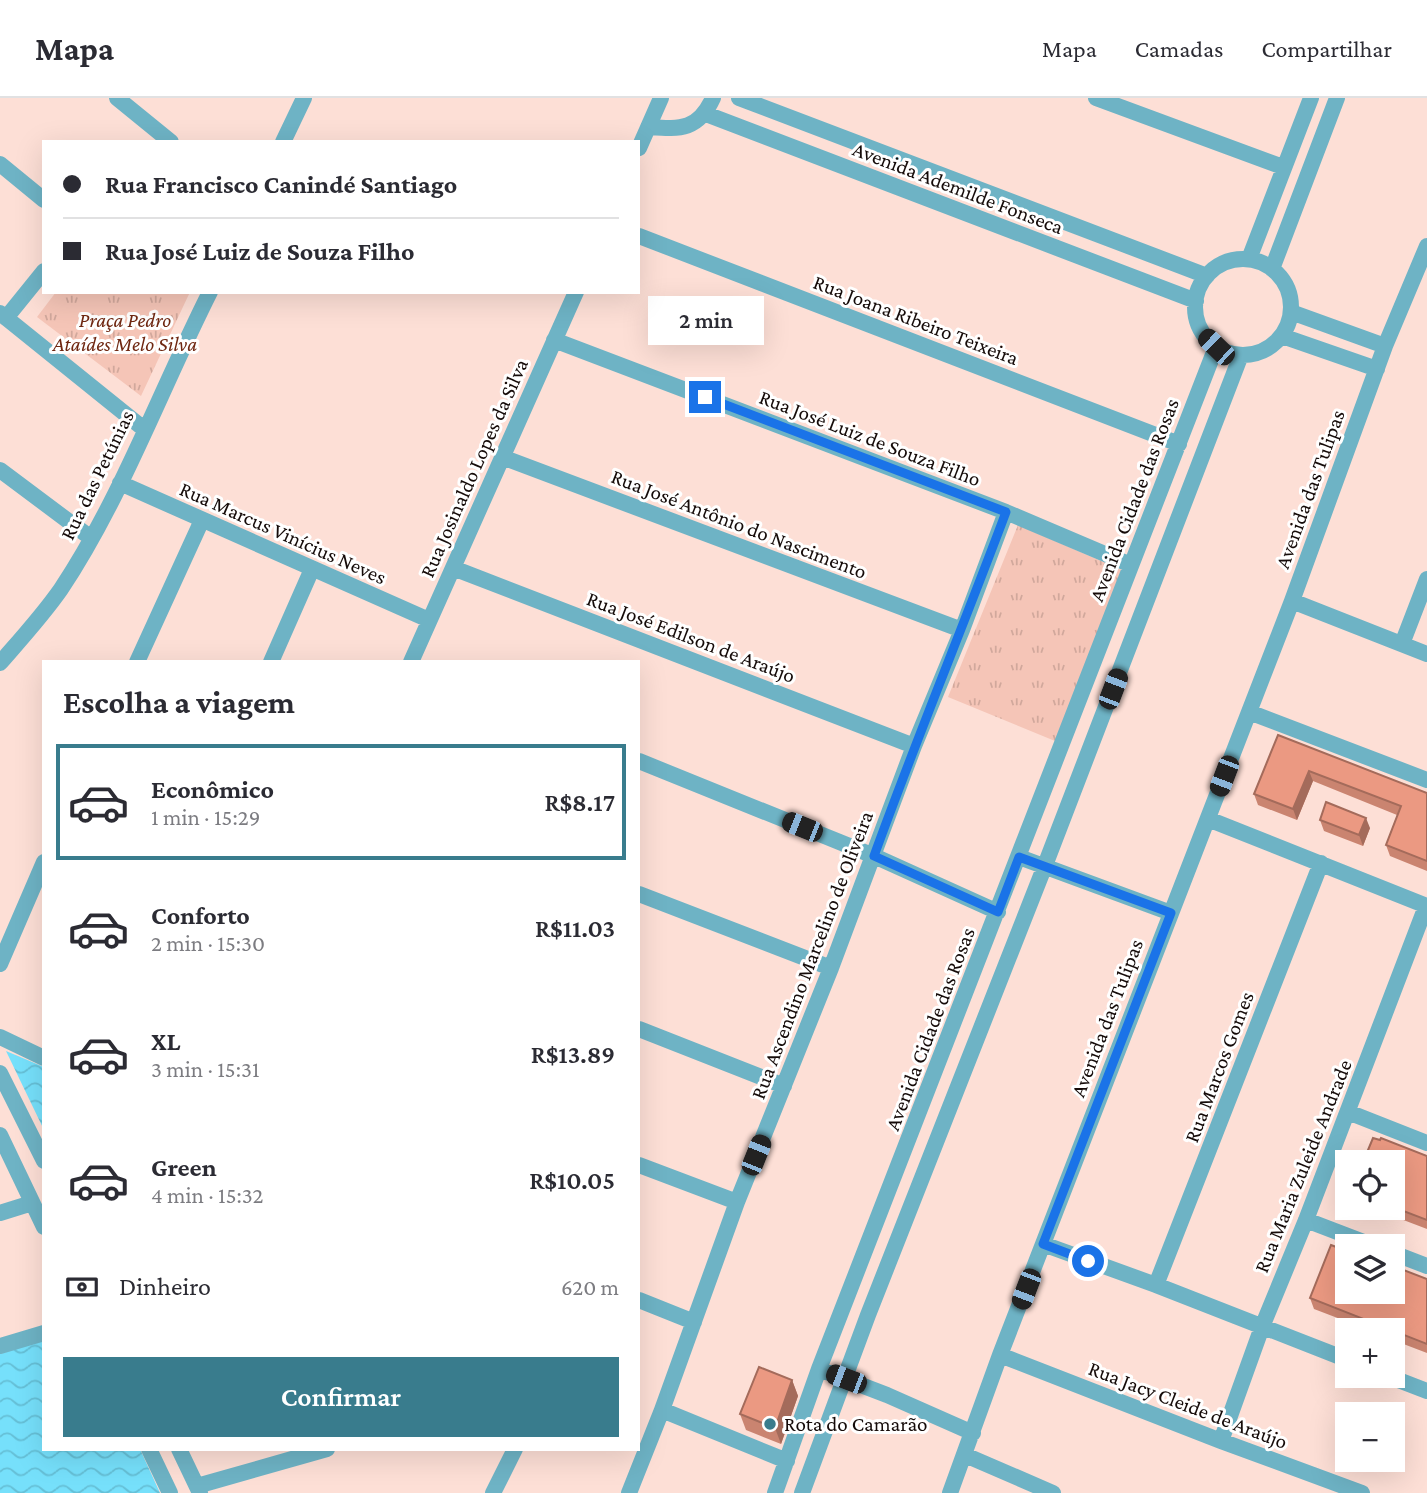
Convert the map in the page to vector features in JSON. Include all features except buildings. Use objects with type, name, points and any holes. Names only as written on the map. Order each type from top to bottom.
[{"type":"street","points":[[117,98],[150,135]]},
{"type":"street","points":[[284,140],[304,98]]},
{"type":"street","points":[[640,146],[661,98]]},
{"type":"street","points":[[648,127],[681,128],[706,114],[713,98]]},
{"type":"street","name":"Avenida Ademilde Fonseca","points":[[740,98],[1207,276]]},
{"type":"street","points":[[1096,98],[1283,167]]},
{"type":"street","points":[[1249,260],[1311,98]]},
{"type":"street","points":[[1272,269],[1337,98]]},
{"type":"street","name":"Avenida Ademilde Fonseca","points":[[706,114],[1196,301]]},
{"type":"street","points":[[0,164],[42,198]]},
{"type":"street","name":"Rua Joana Ribeiro Teixeira","points":[[640,236],[1179,444]]},
{"type":"street","name":"Avenida das Tulipas","points":[[950,1493],[974,1433],[1000,1355],[1292,601],[1385,346],[1427,246]]},
{"type":"street","points":[[1249,260],[1272,269],[1287,288],[1291,312],[1282,336],[1264,351],[1241,355],[1216,347],[1204,335],[1197,318],[1196,301],[1199,288],[1207,276],[1226,262],[1249,260]]},
{"type":"street","points":[[42,273],[3,316],[144,429]]},
{"type":"street","name":"Rua das Petúnias","points":[[3,654],[60,590],[91,538],[120,483],[208,294]]},
{"type":"street","name":"Rua Josinaldo Lopes da Silva","points":[[412,660],[575,294]]},
{"type":"street","points":[[1291,312],[1385,346]]},
{"type":"street","points":[[1282,336],[1377,369]]},
{"type":"street","name":"Rua José Luiz de Souza Filho","points":[[554,340],[1006,512],[1131,565]]},
{"type":"street","name":"Avenida Cidade das Rosas","points":[[775,1493],[820,1369],[1216,347]]},
{"type":"street","points":[[802,1493],[896,1243],[1044,868],[1241,355]]},
{"type":"street","name":"Rua José Antônio do Nascimento","points":[[502,457],[962,630]]},
{"type":"street","points":[[0,470],[91,538]]},
{"type":"street","name":"Rua Marcus Vinícius Neves","points":[[120,483],[429,620]]},
{"type":"street","name":"Rua Ascendino Marcelino de Oliveira","points":[[629,1493],[737,1202],[831,968],[1006,512]]},
{"type":"street","points":[[137,660],[202,520]]},
{"type":"street","name":"Rua José Edilson de Araújo","points":[[453,568],[914,746]]},
{"type":"street","points":[[272,660],[312,569]]},
{"type":"street","points":[[1402,644],[1427,579]]},
{"type":"street","points":[[1292,601],[1427,654]]},
{"type":"street","points":[[1249,712],[1427,780]]},
{"type":"street","points":[[640,761],[874,856],[998,912]]},
{"type":"street","points":[[1208,819],[1426,906]]},
{"type":"street","points":[[1019,857],[1171,913]]},
{"type":"street","name":"Rua Marcos Gomes","points":[[1156,1285],[1321,863]]},
{"type":"street","points":[[0,964],[42,867]]},
{"type":"street","points":[[640,894],[831,968]]},
{"type":"street","name":"Rua Maria Zuleide Andrade","points":[[1221,1441],[1262,1327],[1306,1220],[1426,906]]},
{"type":"street","points":[[640,1029],[784,1086]]},
{"type":"street","points":[[0,1037],[42,1057]]},
{"type":"street","points":[[0,1073],[42,1157]]},
{"type":"street","points":[[1348,1112],[1427,1143]]},
{"type":"street","points":[[0,1135],[42,1223]]},
{"type":"street","points":[[640,1165],[737,1202]]},
{"type":"street","points":[[0,1213],[32,1203]]},
{"type":"street","points":[[1306,1220],[1343,1234]]},
{"type":"street","points":[[1043,1244],[1335,1355]]},
{"type":"street","points":[[1405,1258],[1427,1266]]},
{"type":"street","points":[[640,1300],[694,1322]]},
{"type":"street","points":[[0,1346],[42,1334]]},
{"type":"street","name":"Rua Jacy Cleide de Araújo","points":[[1000,1355],[1362,1493]]},
{"type":"street","points":[[820,1369],[974,1433]]},
{"type":"street","points":[[1405,1383],[1427,1391]]},
{"type":"street","points":[[662,1409],[787,1461]]},
{"type":"street","points":[[150,1451],[170,1493]]},
{"type":"street","points":[[181,1451],[198,1490],[321,1451]]},
{"type":"street","points":[[493,1493],[513,1451]]},
{"type":"street","points":[[965,1455],[1053,1493]]},
{"type":"green space","name":"Praça Pedro Ataídes Melo Silva","points":[[54,294],[189,294],[141,396],[37,317]]},
{"type":"green space","points":[[1018,525],[1122,570],[1055,741],[948,697]]},
{"type":"water","points":[[6,1051],[42,1066],[42,1126]]},
{"type":"water","points":[[42,1341],[42,1451],[141,1451],[160,1493],[0,1493],[0,1354]]},
{"type":"place","name":"Rota do Camarão","points":[[770,1424]]},
{"type":"route","points":[[705,397],[1006,512],[874,856],[998,912],[1019,857],[1171,913],[1043,1244],[1088,1261]]}]
